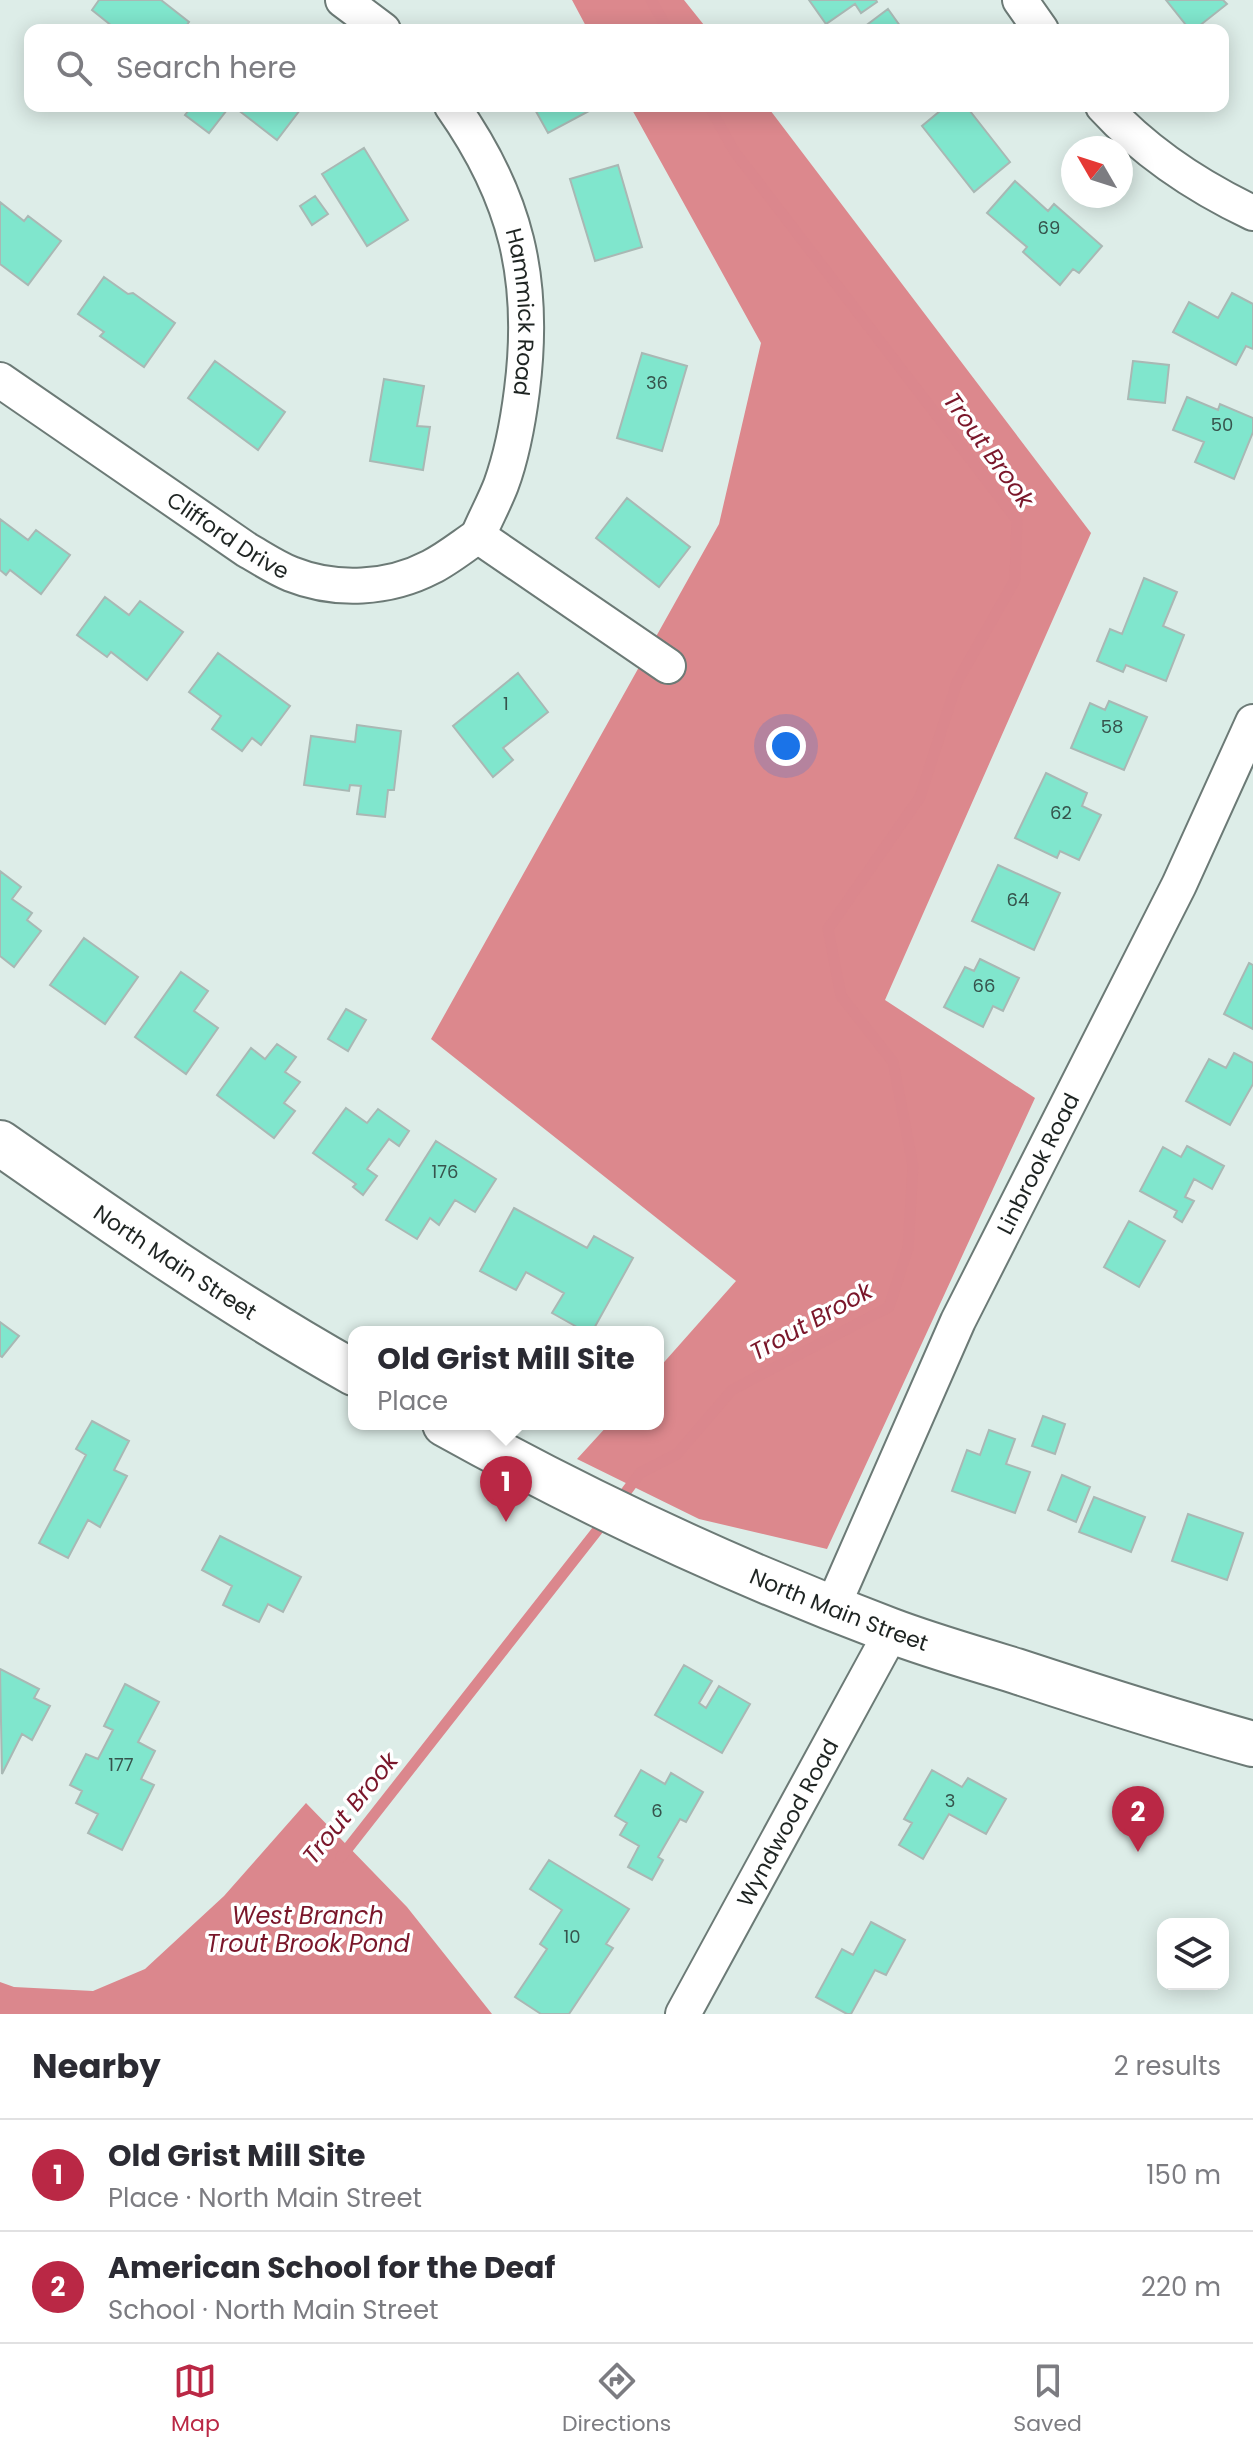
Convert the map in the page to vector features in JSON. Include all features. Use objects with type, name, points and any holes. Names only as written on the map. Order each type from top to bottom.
[{"type":"main road","name":"North Main Street","points":[[0,1143],[131,1235],[277,1330],[348,1370]]},
{"type":"main road","name":"North Main Street","points":[[456,1430],[532,1472],[651,1529],[832,1608],[892,1631],[1174,1722],[1253,1744]]},
{"type":"street","points":[[343,0],[375,24]]},
{"type":"street","points":[[1020,0],[1037,24]]},
{"type":"street","name":"Hammick Road","points":[[456,112],[471,133],[502,193],[522,262],[528,310],[517,426],[501,485],[478,536]]},
{"type":"street","points":[[1109,112],[1158,158],[1210,193],[1253,213]]},
{"type":"street","name":"Clifford Drive","points":[[0,380],[247,550],[291,574],[325,584],[361,586],[396,582],[432,567],[478,536]]},
{"type":"street","points":[[478,536],[668,666]]},
{"type":"street","name":"Linbrook Road","points":[[832,1608],[958,1321],[1179,885],[1253,722]]},
{"type":"street","name":"Wyndwood Road","points":[[683,2014],[892,1631]]},
{"type":"shaded area","points":[[572,0],[684,0],[703,24],[585,24]]},
{"type":"shaded area","points":[[633,112],[772,112],[1091,533],[885,1000],[1035,1098],[827,1549],[699,1519],[577,1459],[604,1430],[664,1430],[664,1362],[736,1281],[431,1039],[719,524],[761,343]]},
{"type":"water","name":"West Branch Trout Brook Pond","points":[[306,1803],[407,1907],[492,2014],[0,2014],[0,1982],[14,1987],[93,1991],[145,1969],[224,1896]]},
{"type":"building","points":[[99,0],[161,0],[189,22],[110,24],[92,10]]},
{"type":"building","points":[[809,0],[877,2],[861,13],[855,4],[826,24]]},
{"type":"building","points":[[1166,0],[1223,0],[1227,4],[1202,24],[1185,24]]},
{"type":"building","points":[[888,9],[899,24],[868,24]]},
{"type":"building","points":[[187,112],[225,112],[209,133],[185,115]]},
{"type":"building","points":[[241,112],[298,112],[277,140]]},
{"type":"building","points":[[536,112],[587,112],[548,133]]},
{"type":"building","points":[[939,112],[971,112],[1010,162],[974,192],[922,126]]},
{"type":"building","points":[[364,148],[408,220],[367,246],[322,174]]},
{"type":"building","points":[[618,165],[642,247],[595,261],[570,179]]},
{"type":"building","points":[[1015,181],[1048,211],[1054,204],[1102,246],[1079,273],[1073,269],[1060,285],[1023,252],[1027,247],[987,213]]},
{"type":"building","points":[[315,196],[328,214],[312,225],[300,206]]},
{"type":"building","points":[[0,202],[24,221],[28,216],[61,241],[28,285],[0,264]]},
{"type":"building","points":[[104,277],[175,323],[144,367],[100,336],[104,332],[78,314]]},
{"type":"building","points":[[1232,293],[1253,304],[1253,349],[1246,346],[1236,365],[1173,332],[1189,302],[1218,318]]},
{"type":"building","points":[[642,353],[687,366],[662,451],[617,438]]},
{"type":"building","points":[[215,361],[285,412],[258,450],[188,398]]},
{"type":"building","points":[[1133,361],[1169,365],[1165,403],[1128,399]]},
{"type":"building","points":[[384,379],[424,386],[417,426],[430,427],[423,470],[370,461]]},
{"type":"building","points":[[1187,397],[1218,410],[1220,404],[1253,418],[1253,432],[1234,479],[1195,462],[1204,442],[1173,430]]},
{"type":"building","points":[[627,498],[690,547],[659,587],[596,538]]},
{"type":"building","points":[[0,519],[28,540],[36,530],[70,555],[41,594],[10,570],[6,575],[0,570]]},
{"type":"building","points":[[1144,578],[1177,592],[1163,626],[1184,635],[1166,681],[1126,665],[1123,672],[1097,661],[1110,629],[1122,634]]},
{"type":"building","points":[[105,597],[129,615],[140,601],[183,632],[147,680],[111,652],[107,657],[77,635]]},
{"type":"building","points":[[218,653],[290,706],[261,745],[252,738],[242,751],[212,729],[221,716],[189,692]]},
{"type":"building","points":[[518,673],[548,712],[503,748],[513,760],[493,777],[453,726]]},
{"type":"building","points":[[1109,701],[1147,717],[1124,770],[1071,748],[1090,703],[1105,710]]},
{"type":"building","points":[[357,725],[401,731],[394,790],[388,790],[385,817],[357,814],[361,786],[350,785],[349,791],[304,785],[311,736],[355,742]]},
{"type":"building","points":[[1046,773],[1087,793],[1082,806],[1101,815],[1079,860],[1060,851],[1057,858],[1015,838]]},
{"type":"building","points":[[998,865],[1060,893],[1034,950],[972,921]]},
{"type":"building","points":[[0,871],[21,887],[12,899],[32,913],[27,920],[41,931],[14,967],[0,956]]},
{"type":"building","points":[[84,938],[138,977],[105,1024],[50,985]]},
{"type":"building","points":[[980,959],[1019,978],[1003,1011],[993,1006],[983,1027],[944,1007],[965,967],[974,971]]},
{"type":"building","points":[[1249,963],[1253,965],[1253,1029],[1224,1014]]},
{"type":"building","points":[[181,972],[208,991],[194,1011],[218,1028],[186,1074],[135,1037]]},
{"type":"building","points":[[346,1009],[366,1020],[348,1051],[328,1039]]},
{"type":"building","points":[[277,1044],[296,1057],[285,1072],[300,1082],[284,1103],[295,1111],[274,1138],[217,1095],[251,1048],[265,1059]]},
{"type":"building","points":[[1234,1053],[1253,1063],[1253,1084],[1230,1125],[1186,1101],[1209,1059],[1226,1068]]},
{"type":"building","points":[[346,1108],[367,1123],[378,1109],[409,1131],[399,1146],[389,1139],[367,1169],[377,1176],[363,1195],[353,1187],[356,1184],[313,1153]]},
{"type":"building","points":[[436,1141],[496,1179],[475,1212],[455,1200],[439,1225],[430,1218],[417,1239],[386,1220]]},
{"type":"building","points":[[1187,1146],[1224,1166],[1212,1189],[1194,1179],[1185,1197],[1194,1201],[1182,1222],[1174,1217],[1177,1211],[1140,1191],[1163,1147],[1181,1157]]},
{"type":"building","points":[[514,1208],[587,1248],[594,1236],[633,1258],[595,1326],[575,1326],[552,1313],[564,1293],[526,1272],[516,1290],[480,1271]]},
{"type":"building","points":[[1129,1221],[1165,1241],[1139,1287],[1104,1267]]},
{"type":"building","points":[[0,1322],[19,1336],[2,1357],[0,1356]]},
{"type":"building","points":[[1043,1416],[1065,1424],[1055,1454],[1032,1446]]},
{"type":"building","points":[[92,1421],[129,1441],[114,1470],[127,1476],[100,1527],[88,1520],[68,1558],[39,1543],[86,1455],[76,1449]]},
{"type":"building","points":[[989,1430],[1015,1439],[1006,1464],[1030,1472],[1015,1513],[952,1491],[967,1450],[980,1455]]},
{"type":"building","points":[[1062,1475],[1090,1487],[1076,1522],[1048,1510]]},
{"type":"building","points":[[1094,1497],[1145,1517],[1131,1552],[1079,1532]]},
{"type":"building","points":[[1188,1514],[1243,1533],[1227,1580],[1172,1561]]},
{"type":"building","points":[[220,1536],[301,1577],[283,1612],[268,1604],[259,1622],[223,1605],[232,1586],[202,1570]]},
{"type":"building","points":[[684,1665],[712,1681],[699,1703],[706,1708],[719,1686],[750,1704],[722,1753],[655,1715]]},
{"type":"building","points":[[0,1669],[39,1689],[34,1698],[50,1706],[32,1740],[22,1734],[2,1774]]},
{"type":"building","points":[[125,1684],[159,1702],[138,1742],[155,1751],[141,1779],[154,1785],[122,1850],[88,1833],[98,1814],[76,1803],[82,1791],[70,1785],[86,1754],[98,1759],[113,1730],[104,1726]]},
{"type":"building","points":[[641,1770],[665,1784],[671,1773],[703,1792],[686,1822],[680,1819],[658,1857],[663,1860],[652,1880],[628,1867],[639,1846],[620,1835],[627,1823],[615,1816]]},
{"type":"building","points":[[932,1770],[962,1787],[968,1778],[1006,1799],[986,1834],[949,1814],[923,1859],[899,1845],[912,1823],[904,1819]]},
{"type":"building","points":[[549,1860],[629,1909],[606,1944],[613,1948],[569,2014],[541,2014],[515,1997],[547,1949],[540,1944],[562,1910],[530,1889]]},
{"type":"building","points":[[871,1922],[905,1940],[886,1975],[875,1970],[851,2014],[847,2014],[816,1997],[842,1949],[853,1955]]},
{"type":"waterway","name":"Trout Brook","points":[[651,0],[665,24]]},
{"type":"waterway","name":"Trout Brook","points":[[617,1504],[640,1473],[677,1454],[732,1390],[889,1307],[908,1248],[913,1166],[893,1062],[841,996],[828,929],[920,797],[957,682],[1015,580],[1017,520],[734,151],[712,112]]},
{"type":"waterway","name":"Trout Brook","points":[[341,1857],[607,1518]]},
{"type":"place","name":"Old Grist Mill Site","points":[[506,1522]]},
{"type":"place","name":"American School for the Deaf","points":[[1138,1852]]}]
